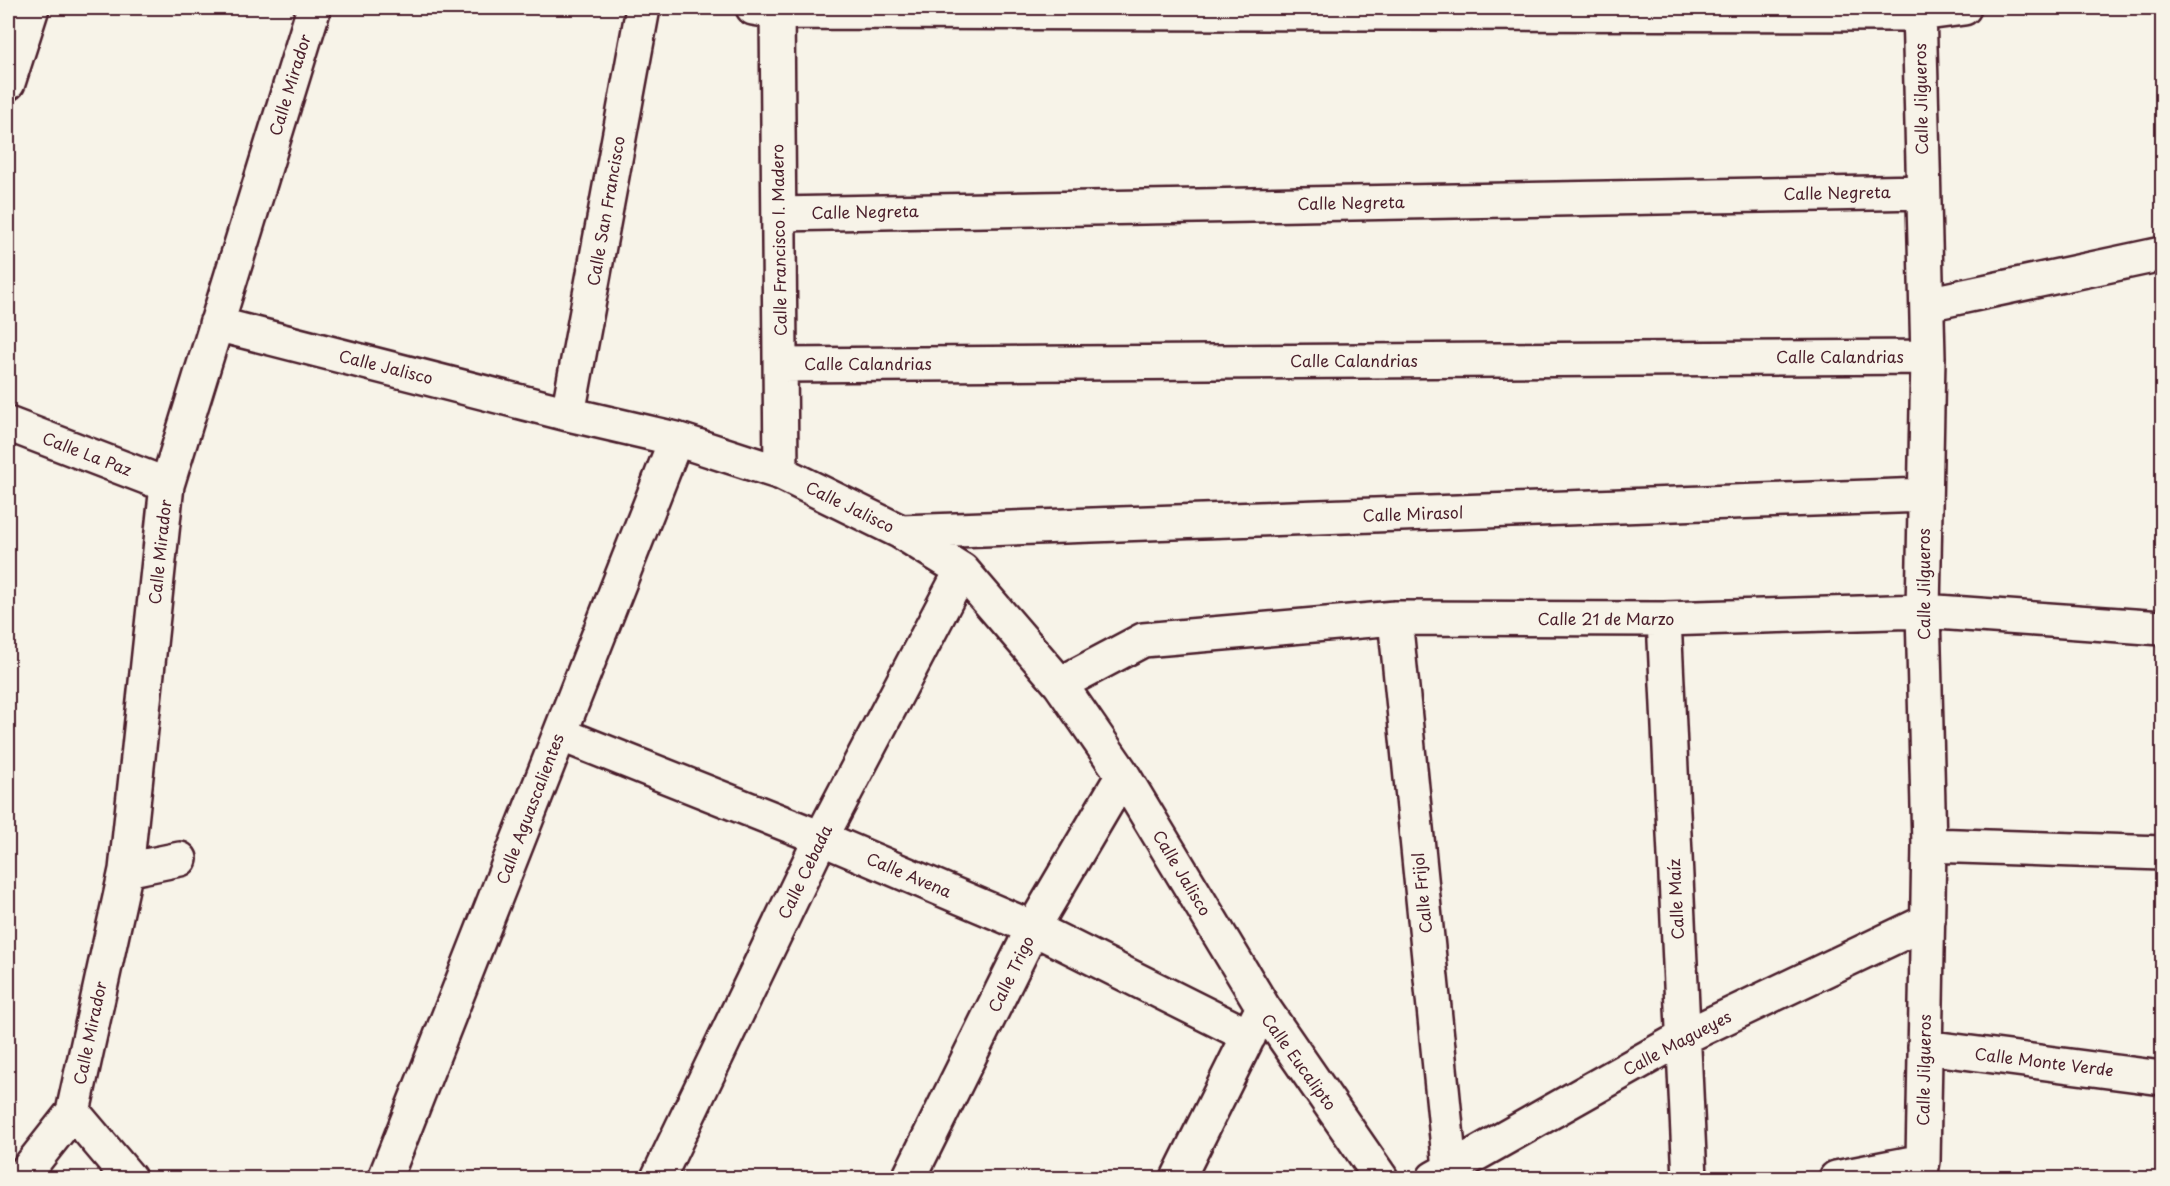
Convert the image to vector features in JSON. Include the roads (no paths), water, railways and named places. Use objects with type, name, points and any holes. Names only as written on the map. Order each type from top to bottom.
[{"type":"street","points":[[8,83],[32,8]]},
{"type":"street","name":"Calle Mirador","points":[[21,1179],[73,1112],[126,870],[167,485],[314,8]]},
{"type":"street","name":"Calle San Francisco","points":[[568,414],[643,8]]},
{"type":"street","points":[[769,9],[1919,11],[1964,8]]},
{"type":"street","name":"Calle Francisco I. Madero","points":[[769,9],[779,214],[781,473]]},
{"type":"street","name":"Calle Jilgueros","points":[[1919,11],[1928,357],[1923,611],[1929,845],[1921,1170]]},
{"type":"street","name":"Calle Negreta","points":[[779,214],[1923,192]]},
{"type":"street","points":[[1927,304],[2163,254]]},
{"type":"street","name":"Calle Jalisco","points":[[216,324],[568,414],[676,439],[781,473],[901,532],[962,570],[1060,684],[1123,775],[1256,1022]]},
{"type":"street","name":"Calle Calandrias","points":[[781,365],[1928,357]]},
{"type":"street","name":"Calle La Paz","points":[[8,424],[167,485]]},
{"type":"street","name":"Calle Aguascalientes","points":[[385,1179],[676,439]]},
{"type":"street","name":"Calle Mirasol","points":[[901,532],[1925,495]]},
{"type":"street","name":"Calle Cebada","points":[[658,1179],[821,838],[962,570]]},
{"type":"street","name":"Calle 21 de Marzo","points":[[1060,684],[1143,640],[1395,618],[1664,619],[1923,611],[2163,628]]},
{"type":"street","name":"Calle Frijol","points":[[1395,618],[1442,1174]]},
{"type":"street","name":"Calle Maíz","points":[[1664,619],[1690,1179]]},
{"type":"street","name":"Calle Avena","points":[[560,734],[821,838],[1256,1022]]},
{"type":"street","name":"Calle Trigo","points":[[909,1179],[1033,928],[1123,775]]},
{"type":"street","points":[[1929,845],[2163,853]]},
{"type":"street","points":[[126,870],[180,859]]},
{"type":"street","name":"Calle Magueyes","points":[[1442,1174],[1682,1038],[1928,921]]},
{"type":"street","name":"Calle Eucalipto","points":[[1178,1179],[1256,1022],[1381,1179]]},
{"type":"street","name":"Calle Monte Verde","points":[[1925,1047],[2163,1078]]},
{"type":"street","points":[[73,1112],[129,1179]]},
{"type":"street","points":[[1836,1179],[1921,1170]]}]
